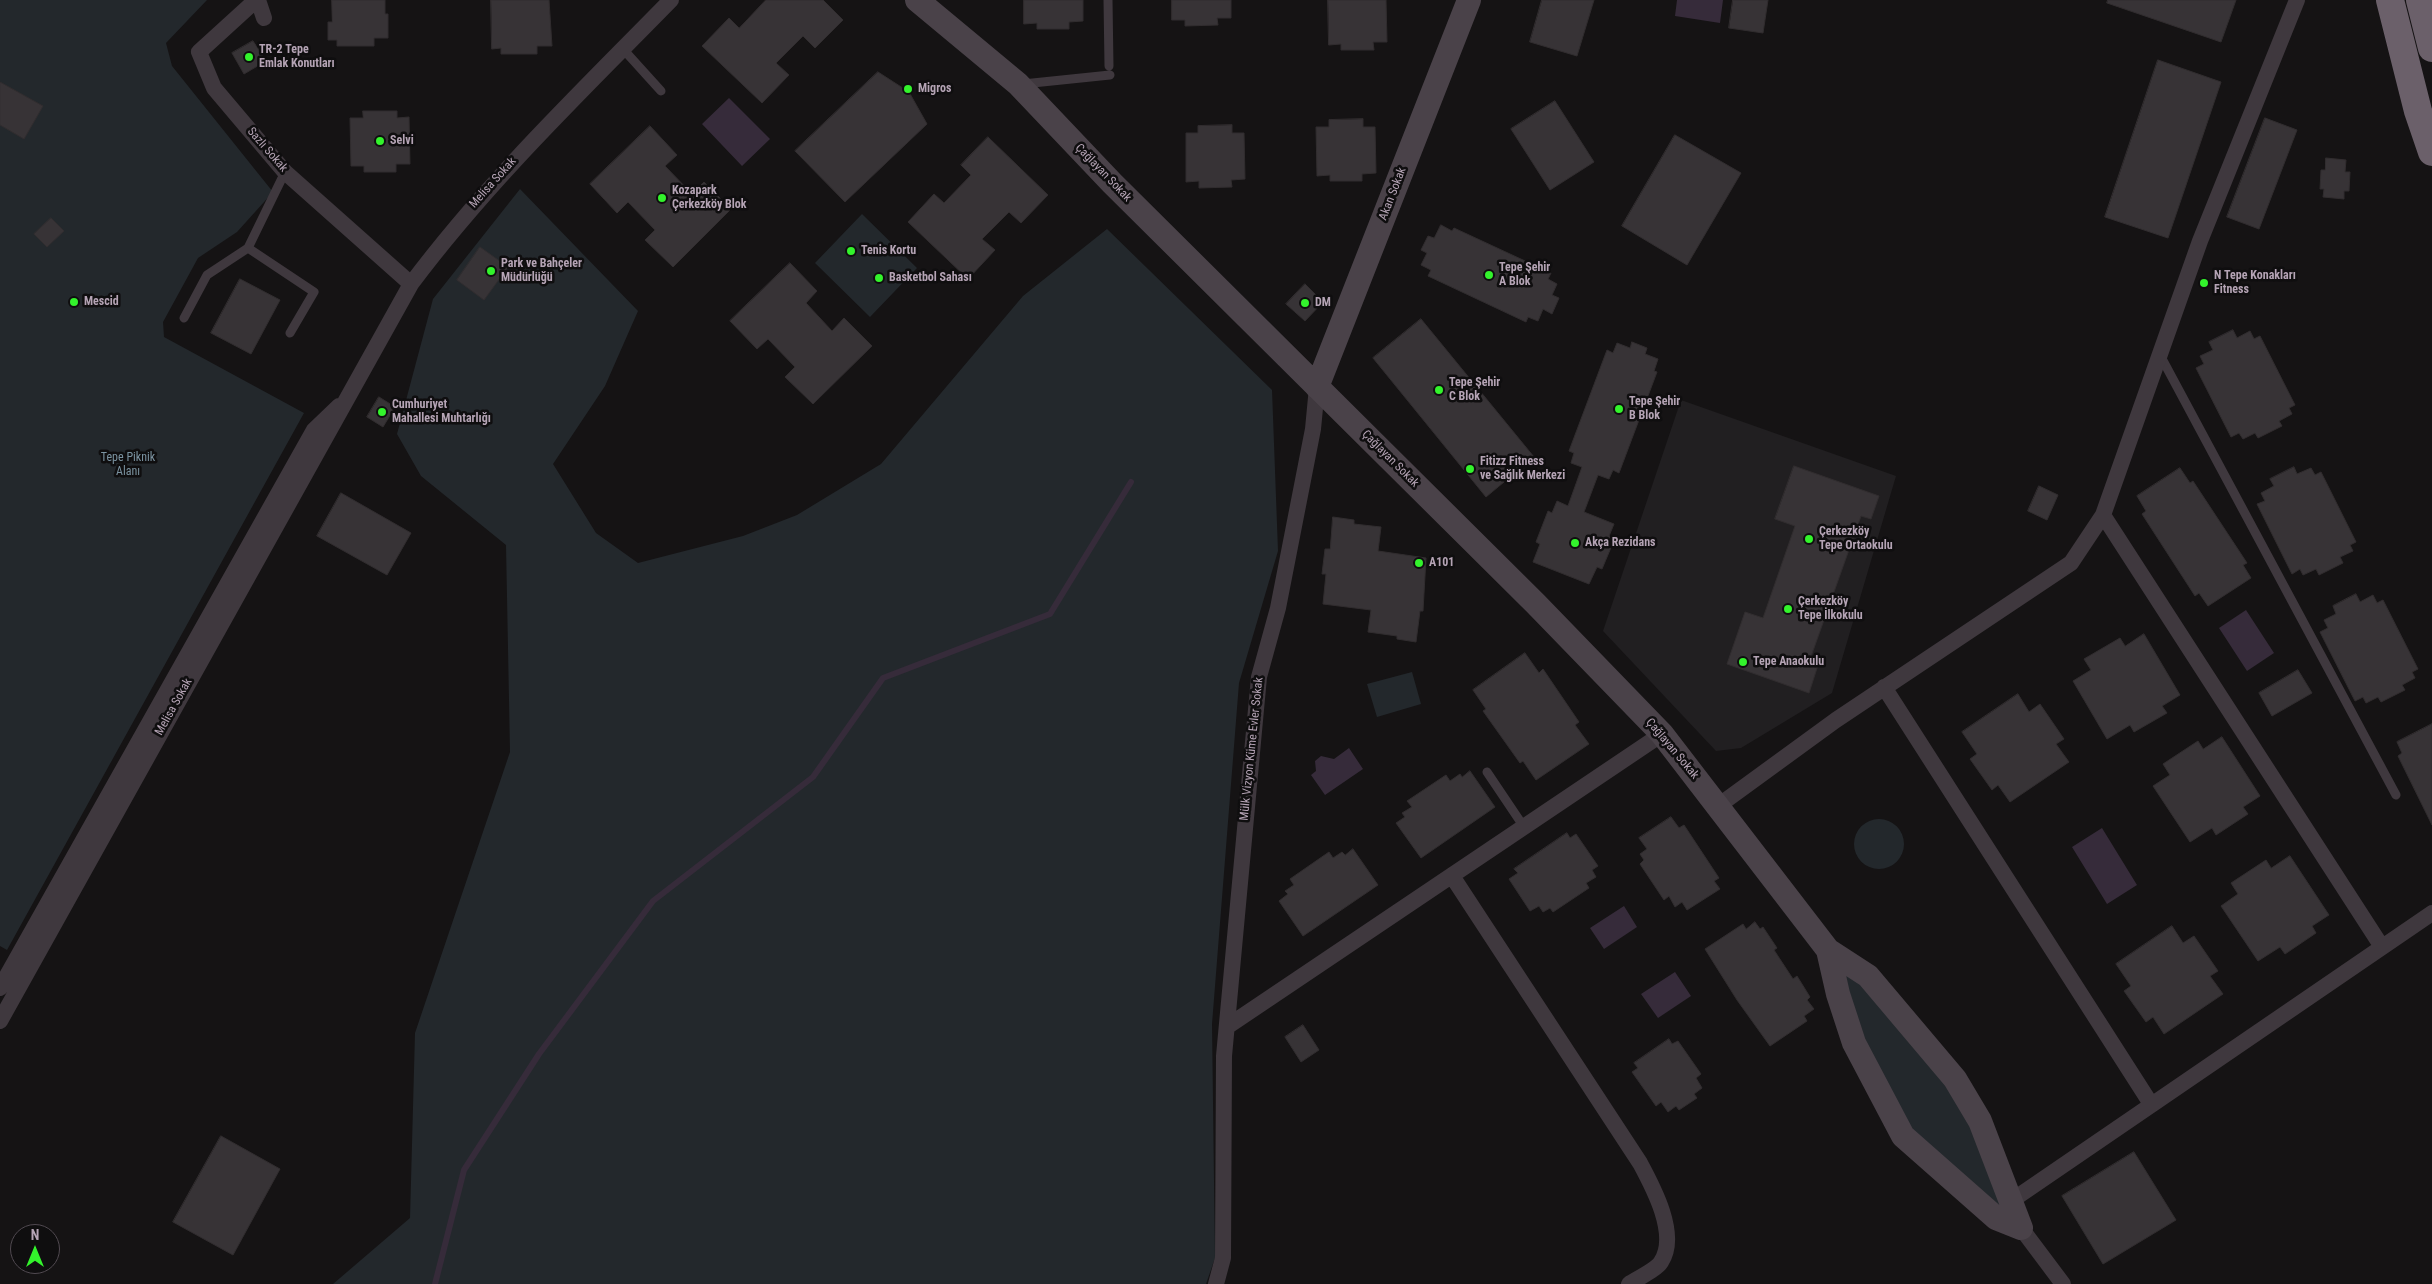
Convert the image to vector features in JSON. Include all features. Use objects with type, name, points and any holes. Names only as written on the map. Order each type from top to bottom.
[{"type":"highway","points":[[2390,0],[2418,111],[2432,152]]},
{"type":"highway","points":[[2420,0],[2432,48]]},
{"type":"street","points":[[257,0],[264,18]]},
{"type":"street","name":"Sazlı Sokak","points":[[257,0],[199,52],[214,88],[285,172],[411,284]]},
{"type":"street","name":"Melisa Sokak","points":[[0,1021],[411,284],[451,231],[509,165],[671,0]]},
{"type":"street","name":"Çağlayan Sokak","points":[[917,0],[1018,84],[1112,183],[1536,604],[1662,734],[1828,950]]},
{"type":"street","name":"Akan Sokak","points":[[1317,387],[1469,0]]},
{"type":"street","points":[[1718,806],[1884,687],[2071,563],[2103,515],[2200,241],[2297,0]]},
{"type":"street","name":"Mülk Vizyon Küme Evler Sokak","points":[[1216,1284],[1222,1258],[1224,1056],[1258,677],[1278,608],[1313,429],[1317,387]]},
{"type":"street","name":"Melisa Sokak","points":[[0,988],[314,430],[351,394]]},
{"type":"street","points":[[2103,515],[2382,947]]},
{"type":"street","points":[[1884,687],[2152,1104]]},
{"type":"street","points":[[1228,1026],[1662,734]]},
{"type":"street","points":[[1452,876],[1640,1163],[1661,1203],[1666,1246],[1661,1263],[1629,1284]]},
{"type":"street","points":[[2011,1201],[2432,913]]},
{"type":"street","points":[[1828,950],[1868,976],[1954,1079],[1980,1121],[2021,1228],[2063,1284]]},
{"type":"street","points":[[1828,950],[1838,994],[1854,1043],[1903,1136],[1996,1218],[2021,1228]]},
{"type":"lane","points":[[1018,84],[1110,71],[1108,0]]},
{"type":"lane","points":[[623,49],[661,91]]},
{"type":"lane","points":[[184,318],[207,275],[248,248],[285,172]]},
{"type":"lane","points":[[248,248],[314,292],[290,333]]},
{"type":"lane","points":[[2160,355],[2396,795]]},
{"type":"lane","points":[[1487,772],[1524,827]]},
{"type":"shaded area","points":[[1677,0],[1723,0],[1720,23],[1675,16]]},
{"type":"shaded area","points":[[729,98],[770,139],[742,166],[702,124]]},
{"type":"shaded area","points":[[1681,400],[1896,476],[1832,693],[1741,748],[1716,751],[1603,631]]},
{"type":"shaded area","points":[[2246,610],[2274,653],[2247,671],[2219,628]]},
{"type":"shaded area","points":[[1349,748],[1363,769],[1325,795],[1311,775],[1316,771],[1315,761],[1321,756],[1334,759]]},
{"type":"shaded area","points":[[2102,828],[2137,885],[2107,904],[2072,847]]},
{"type":"shaded area","points":[[1624,906],[1637,927],[1604,949],[1590,928]]},
{"type":"shaded area","points":[[1675,972],[1691,996],[1658,1018],[1641,994]]},
{"type":"green space","name":"Tepe Piknik Alanı","points":[[0,0],[207,0],[166,43],[172,66],[273,192],[237,232],[198,258],[163,322],[164,337],[304,413],[7,950],[0,946]]},
{"type":"green space","points":[[520,189],[638,311],[605,386],[553,464],[596,533],[638,563],[743,536],[797,515],[881,464],[1023,296],[1107,229],[1272,390],[1278,551],[1239,683],[1212,1024],[1215,1258],[1206,1284],[333,1284],[410,1218],[415,1033],[510,752],[506,545],[421,476],[397,434],[433,299]]},
{"type":"green space","points":[[862,214],[917,268],[870,317],[815,263]]},
{"type":"green space","points":[[1412,672],[1421,704],[1377,717],[1367,684]]},
{"type":"green space","points":[[1879,819],[1897,826],[1904,844],[1897,862],[1879,869],[1861,862],[1854,844],[1861,826]]},
{"type":"green space","points":[[1842,968],[1855,973],[1959,1095],[2006,1216],[1903,1123],[1857,1031]]},
{"type":"building","points":[[332,0],[385,0],[385,14],[388,14],[388,38],[374,38],[374,46],[337,46],[337,40],[328,40],[328,22],[332,22]]},
{"type":"building","points":[[491,0],[549,0],[552,46],[537,46],[537,54],[501,54],[501,48],[492,49]]},
{"type":"building","points":[[766,0],[823,0],[843,20],[815,48],[803,36],[776,63],[789,75],[762,103],[702,46],[729,18],[739,28]]},
{"type":"building","points":[[1024,0],[1083,0],[1083,21],[1069,22],[1069,29],[1037,29],[1037,23],[1024,24]]},
{"type":"building","points":[[1172,0],[1231,0],[1231,18],[1217,18],[1218,25],[1185,26],[1185,20],[1172,20]]},
{"type":"building","points":[[1328,0],[1386,0],[1387,42],[1373,42],[1374,50],[1341,50],[1341,44],[1329,45]]},
{"type":"building","points":[[1542,0],[1594,0],[1577,56],[1530,42]]},
{"type":"building","points":[[1733,0],[1768,0],[1763,33],[1729,28]]},
{"type":"building","points":[[2108,0],[2236,0],[2221,42],[2107,3]]},
{"type":"building","name":"TR-2 Tepe Emlak Konutları","points":[[253,41],[266,61],[244,74],[232,53]]},
{"type":"building","points":[[2158,60],[2221,82],[2168,238],[2105,217]]},
{"type":"building","points":[[878,72],[909,92],[927,124],[845,202],[795,151]]},
{"type":"building","points":[[0,82],[43,106],[24,139],[0,125]]},
{"type":"building","points":[[1555,101],[1594,162],[1550,190],[1511,129]]},
{"type":"building","name":"Selvi","points":[[363,111],[397,111],[397,118],[409,117],[410,164],[396,164],[396,172],[364,172],[364,166],[351,166],[350,118],[363,118]]},
{"type":"building","points":[[2265,118],[2297,130],[2259,229],[2227,217]]},
{"type":"building","points":[[1363,119],[1363,127],[1375,127],[1376,173],[1362,174],[1362,181],[1330,181],[1330,175],[1317,176],[1316,127],[1329,127],[1329,120]]},
{"type":"building","points":[[1232,125],[1232,133],[1244,133],[1245,179],[1231,180],[1232,187],[1199,188],[1199,181],[1186,182],[1186,133],[1198,133],[1198,126]]},
{"type":"building","name":"Kozapark Çerkezköy Blok","points":[[650,126],[677,155],[665,166],[692,194],[704,182],[731,209],[673,267],[645,240],[655,230],[628,202],[617,213],[590,184]]},
{"type":"building","points":[[1675,135],[1741,173],[1687,265],[1622,226]]},
{"type":"building","points":[[988,137],[1048,195],[1021,223],[1009,212],[982,239],[995,250],[968,279],[908,222],[934,194],[944,203],[971,175],[961,165]]},
{"type":"building","points":[[2326,158],[2346,160],[2345,172],[2350,172],[2349,191],[2344,191],[2344,199],[2323,197],[2324,189],[2320,189],[2321,170],[2325,170]]},
{"type":"building","points":[[51,218],[64,231],[47,247],[34,234]]},
{"type":"building","name":"Tepe Şehir A Blok","points":[[1441,225],[1452,231],[1454,228],[1551,273],[1548,279],[1557,284],[1552,295],[1559,298],[1552,314],[1543,309],[1538,321],[1528,317],[1526,322],[1428,276],[1431,270],[1421,265],[1427,253],[1421,250],[1428,236],[1434,238]]},
{"type":"building","points":[[480,247],[508,267],[484,300],[457,280]]},
{"type":"building","points":[[790,263],[817,291],[806,303],[832,331],[844,318],[872,346],[813,404],[785,377],[795,367],[768,339],[757,349],[730,321]]},
{"type":"building","points":[[240,279],[280,300],[251,354],[211,333]]},
{"type":"building","name":"DM","points":[[1305,284],[1323,302],[1305,321],[1286,304]]},
{"type":"building","name":"Tepe Şehir C Blok","points":[[1421,319],[1534,457],[1486,497],[1373,358]]},
{"type":"building","points":[[2233,330],[2237,338],[2250,331],[2254,339],[2260,336],[2295,405],[2289,408],[2292,414],[2279,421],[2282,426],[2258,438],[2255,433],[2243,439],[2239,433],[2231,437],[2196,368],[2204,364],[2200,356],[2213,350],[2209,342]]},
{"type":"building","points":[[1632,342],[1647,348],[1645,354],[1658,359],[1654,371],[1657,372],[1619,473],[1613,470],[1609,479],[1598,475],[1584,512],[1614,524],[1609,536],[1615,538],[1602,569],[1597,567],[1589,584],[1533,562],[1540,544],[1536,542],[1548,511],[1552,513],[1557,501],[1568,506],[1582,467],[1571,463],[1574,453],[1569,451],[1607,350],[1613,353],[1617,343],[1630,348]]},
{"type":"building","points":[[379,397],[395,407],[383,427],[367,417]]},
{"type":"building","points":[[1794,466],[1879,496],[1871,519],[1861,516],[1809,662],[1818,665],[1809,693],[1727,664],[1745,612],[1763,618],[1795,526],[1775,519]]},
{"type":"building","points":[[2294,467],[2297,474],[2311,468],[2315,475],[2321,472],[2356,542],[2350,545],[2353,551],[2340,557],[2343,563],[2319,575],[2316,569],[2303,575],[2300,569],[2292,574],[2257,504],[2265,501],[2261,493],[2274,486],[2270,479]]},
{"type":"building","points":[[2180,468],[2190,483],[2193,481],[2247,563],[2243,565],[2251,578],[2208,606],[2199,593],[2195,596],[2142,514],[2146,511],[2137,496]]},
{"type":"building","points":[[2039,486],[2058,495],[2047,520],[2028,511]]},
{"type":"building","points":[[341,493],[411,533],[387,575],[317,536]]},
{"type":"building","points":[[1333,517],[1354,520],[1354,524],[1381,527],[1378,551],[1426,558],[1423,611],[1420,611],[1416,642],[1397,639],[1397,636],[1368,632],[1371,610],[1323,604],[1326,574],[1322,574],[1325,549],[1330,549]]},
{"type":"building","points":[[2356,594],[2360,602],[2373,595],[2377,603],[2383,600],[2418,669],[2412,672],[2415,678],[2402,685],[2405,690],[2381,702],[2378,697],[2366,703],[2363,697],[2355,701],[2320,632],[2328,628],[2324,620],[2336,614],[2333,606]]},
{"type":"building","points":[[2144,634],[2180,695],[2162,706],[2167,713],[2134,732],[2130,725],[2107,739],[2073,681],[2091,670],[2084,659],[2120,638],[2125,646]]},
{"type":"building","points":[[1525,653],[1539,673],[1543,669],[1579,722],[1575,725],[1589,744],[1536,780],[1523,761],[1520,763],[1483,711],[1486,709],[1473,690]]},
{"type":"building","points":[[2298,670],[2312,693],[2272,716],[2259,693]]},
{"type":"building","points":[[2018,694],[2029,712],[2040,704],[2064,739],[2056,744],[2069,762],[2010,802],[1998,785],[1992,790],[1970,759],[1977,754],[1962,732]]},
{"type":"building","points":[[2432,724],[2432,825],[2398,756],[2402,753],[2397,742]]},
{"type":"building","points":[[2222,737],[2260,796],[2243,807],[2248,814],[2216,835],[2212,828],[2190,842],[2153,786],[2170,775],[2163,764],[2198,741],[2203,749]]},
{"type":"building","points":[[1470,771],[1495,807],[1421,858],[1396,823],[1405,817],[1402,813],[1412,807],[1407,801],[1446,775],[1450,781],[1460,774],[1462,777]]},
{"type":"building","points":[[1671,817],[1679,828],[1684,825],[1719,878],[1714,881],[1720,889],[1687,910],[1682,902],[1675,907],[1669,896],[1664,900],[1640,864],[1644,860],[1640,854],[1647,849],[1639,838]]},
{"type":"building","points":[[1567,833],[1570,838],[1576,834],[1598,866],[1592,870],[1596,877],[1586,883],[1589,888],[1553,912],[1550,908],[1543,912],[1539,906],[1530,911],[1509,879],[1518,873],[1514,869]]},
{"type":"building","points":[[1353,849],[1378,885],[1303,936],[1279,901],[1288,894],[1285,891],[1294,885],[1290,879],[1329,852],[1333,858],[1342,852],[1345,855]]},
{"type":"building","points":[[2290,856],[2329,915],[2312,926],[2316,933],[2285,954],[2280,947],[2258,961],[2221,906],[2238,894],[2231,883],[2266,860],[2271,868]]},
{"type":"building","points":[[1755,922],[1760,929],[1763,927],[1777,948],[1774,950],[1793,979],[1797,976],[1810,997],[1807,1000],[1814,1009],[1804,1016],[1807,1021],[1770,1046],[1737,1000],[1705,949],[1743,924],[1746,929]]},
{"type":"building","points":[[2172,926],[2183,943],[2194,936],[2218,971],[2210,976],[2223,994],[2164,1034],[2153,1017],[2146,1022],[2124,991],[2131,986],[2116,964]]},
{"type":"building","points":[[1303,1025],[1319,1050],[1301,1062],[1285,1037]]},
{"type":"building","points":[[1669,1039],[1672,1044],[1678,1041],[1701,1074],[1696,1078],[1702,1088],[1694,1094],[1697,1098],[1679,1110],[1676,1106],[1668,1112],[1661,1102],[1656,1106],[1632,1072],[1638,1068],[1634,1063]]},
{"type":"building","points":[[221,1136],[280,1169],[233,1255],[173,1222]]},
{"type":"building","points":[[2134,1152],[2176,1220],[2103,1264],[2062,1196]]},
{"type":"waterway","points":[[435,1284],[464,1170],[539,1054],[653,901],[813,777],[883,678],[1050,614],[1131,482]]},
{"type":"place","name":"TR-2 Tepe Emlak Konutları","points":[[249,57]]},
{"type":"place","name":"Migros","points":[[908,89]]},
{"type":"place","name":"Selvi","points":[[380,141]]},
{"type":"place","name":"Kozapark Çerkezköy Blok","points":[[662,198]]},
{"type":"place","name":"Tenis Kortu","points":[[851,251]]},
{"type":"place","name":"Park ve Bahçeler Müdürlüğü","points":[[491,271]]},
{"type":"place","name":"Tepe Şehir A Blok","points":[[1489,275]]},
{"type":"place","name":"Basketbol Sahası","points":[[879,278]]},
{"type":"place","name":"N Tepe Konakları Fitness","points":[[2204,283]]},
{"type":"place","name":"Mescid","points":[[74,302]]},
{"type":"place","name":"DM","points":[[1305,303]]},
{"type":"place","name":"Tepe Şehir C Blok","points":[[1439,390]]},
{"type":"place","name":"Tepe Şehir B Blok","points":[[1619,409]]},
{"type":"place","name":"Cumhuriyet Mahallesi Muhtarlığı","points":[[382,412]]},
{"type":"place","name":"Fitizz Fitness ve Sağlık Merkezi","points":[[1470,469]]},
{"type":"place","name":"Çerkezköy Tepe Ortaokulu","points":[[1809,539]]},
{"type":"place","name":"Akça Rezidans","points":[[1575,543]]},
{"type":"place","name":"A101","points":[[1419,563]]},
{"type":"place","name":"Çerkezköy Tepe İlkokulu","points":[[1788,609]]},
{"type":"place","name":"Tepe Anaokulu","points":[[1743,662]]}]
